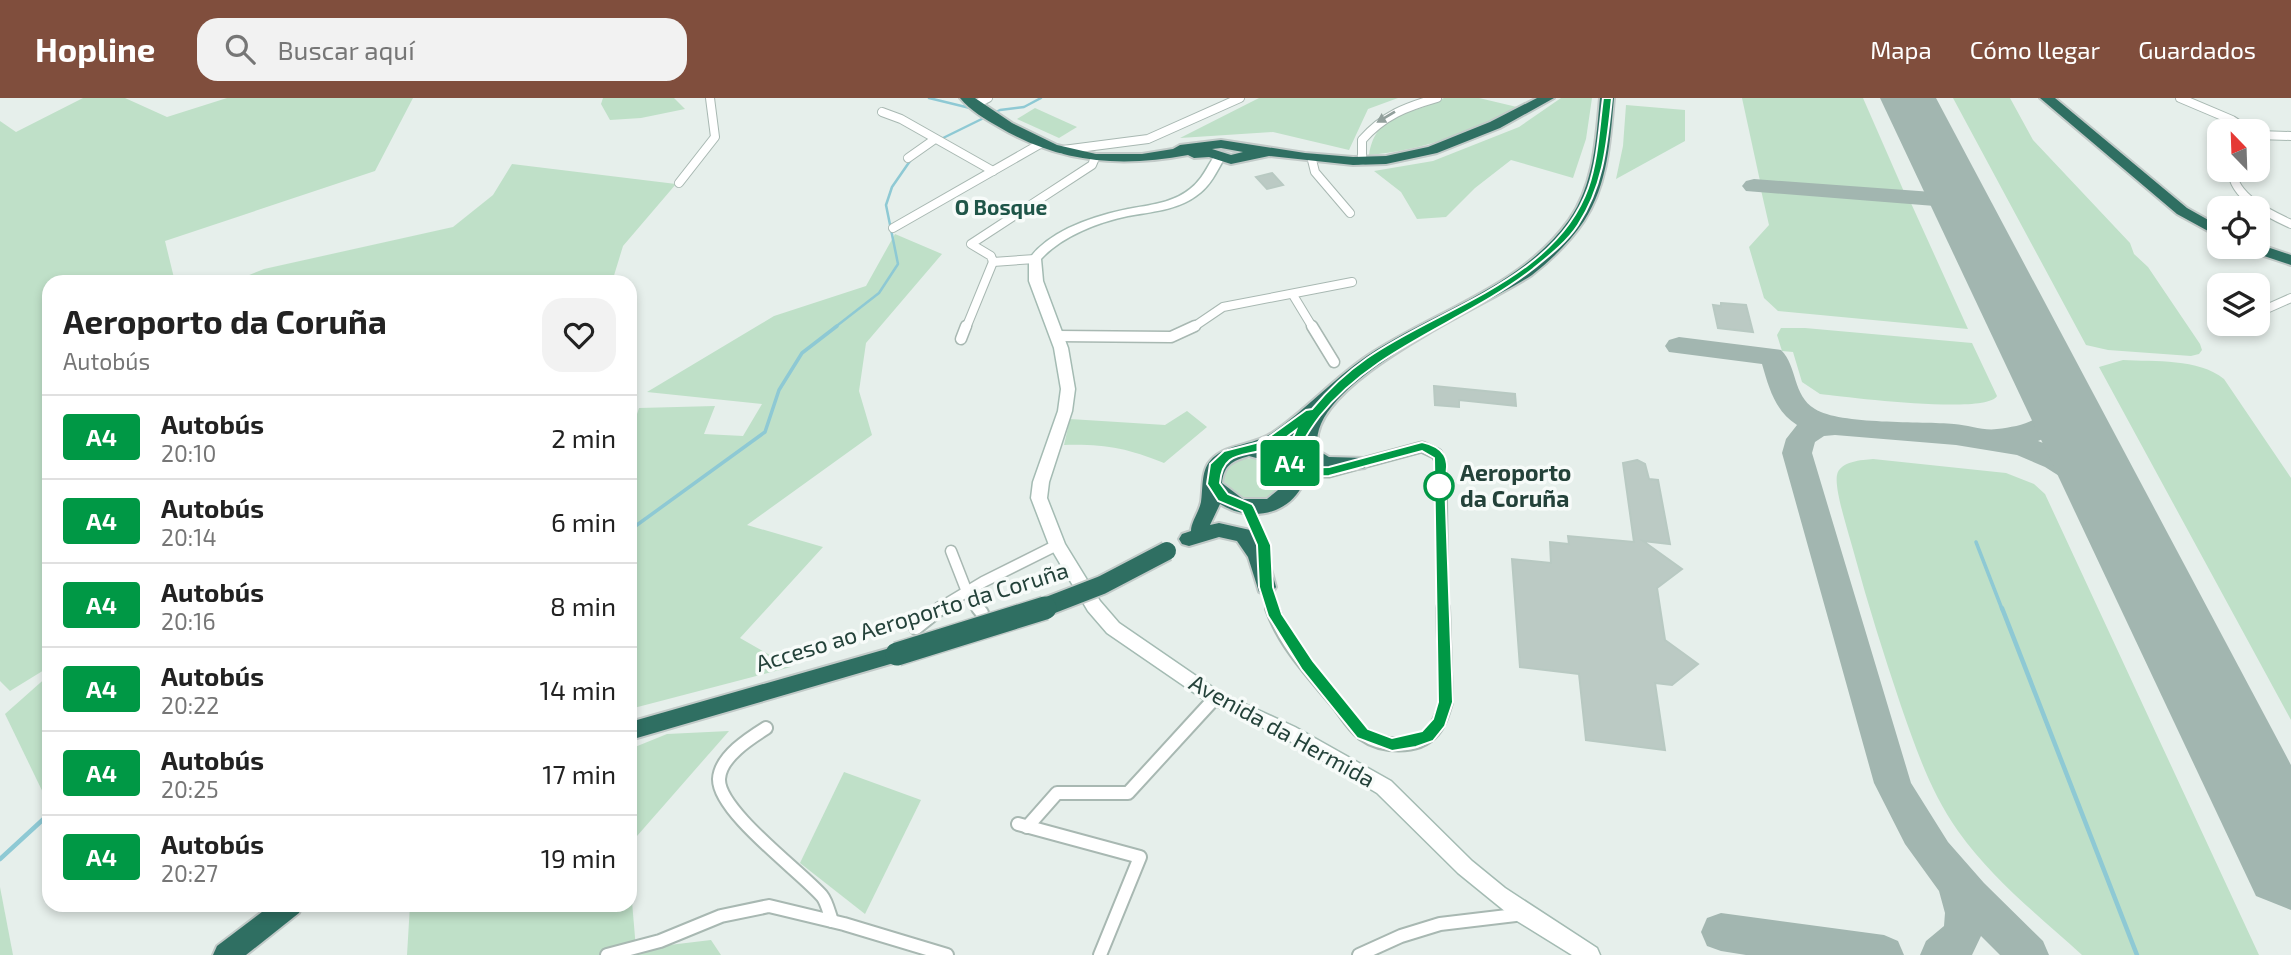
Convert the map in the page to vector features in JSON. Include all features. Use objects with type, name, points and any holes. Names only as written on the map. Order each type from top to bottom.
[{"type":"highway","points":[[1180,149],[1312,160],[1357,161],[1405,157],[1432,150],[1495,125],[1547,98]]},
{"type":"highway","name":"Acceso ao Aeroporto da Coruña","points":[[1194,534],[1210,506],[1215,467],[1221,460],[1239,451],[1268,444],[1293,428],[1371,361],[1500,289],[1548,252],[1573,225],[1592,191],[1599,168],[1607,98]]},
{"type":"highway","points":[[2047,98],[2182,211],[2207,225]]},
{"type":"highway","points":[[976,102],[997,119],[1046,146],[1100,159],[1151,159],[1210,153],[1357,161]]},
{"type":"highway","points":[[1151,159],[1180,149],[1225,141],[1250,142],[1357,161]]},
{"type":"highway","points":[[1226,154],[1251,144],[1292,150]]},
{"type":"highway","points":[[2270,253],[2291,260]]},
{"type":"highway","points":[[1328,399],[1309,437],[1308,446],[1312,453],[1326,463],[1358,463]]},
{"type":"highway","name":"Acceso ao Aeroporto da Coruña","points":[[637,729],[1045,609],[1134,571],[1244,507],[1270,506],[1280,502],[1292,488],[1290,469],[1298,436],[1328,399]]},
{"type":"highway","points":[[1251,450],[1273,454],[1290,469]]},
{"type":"highway","points":[[1213,484],[1223,497],[1244,507]]},
{"type":"highway","points":[[1194,534],[1219,530],[1243,536],[1257,555],[1266,587]]},
{"type":"highway","points":[[226,955],[281,912]]},
{"type":"street","points":[[679,183],[715,137],[710,98]]},
{"type":"street","points":[[893,228],[993,171],[1046,146],[1075,149],[1148,139],[1240,98]]},
{"type":"street","points":[[1357,161],[1362,140],[1378,120],[1402,108],[1437,98]]},
{"type":"street","points":[[2180,98],[2230,119]]},
{"type":"street","points":[[882,112],[901,119],[993,171]]},
{"type":"street","points":[[2270,135],[2291,136]]},
{"type":"street","points":[[908,158],[935,139]]},
{"type":"street","points":[[961,339],[993,262],[991,256],[971,244],[1092,165],[1100,159],[1097,152],[1121,144]]},
{"type":"street","points":[[993,262],[1006,264],[1035,260],[1051,243],[1082,228],[1113,216],[1178,203],[1190,197],[1226,154]]},
{"type":"street","points":[[1312,160],[1315,172],[1350,213]]},
{"type":"street","points":[[2233,182],[2245,195],[2291,224]]},
{"type":"street","name":"Avenida da Hermida","points":[[1035,260],[1036,281],[1057,336],[1068,389],[1065,411],[1041,482],[1039,498],[1057,545],[1094,606],[1113,628],[1215,698],[1289,732],[1384,787],[1465,867],[1524,915],[1590,955]]},
{"type":"street","points":[[1057,336],[1171,337],[1202,323],[1223,307],[1352,282]]},
{"type":"street","points":[[1293,295],[1334,362]]},
{"type":"street","points":[[2270,307],[2291,298]]},
{"type":"street","points":[[1244,507],[1264,545],[1266,587],[1275,616],[1292,644],[1363,734],[1392,744],[1410,743],[1428,736],[1439,722],[1446,702],[1440,456],[1433,449],[1422,447],[1329,472],[1290,469]]},
{"type":"street","points":[[916,628],[925,618],[967,592],[1057,545]]},
{"type":"street","points":[[951,551],[967,592],[982,613]]},
{"type":"street","points":[[1100,955],[1140,858],[1022,826],[1057,793],[1128,793],[1215,698]]},
{"type":"street","points":[[765,728],[749,739],[726,762],[719,776],[720,786],[725,797],[758,836],[824,898],[832,921]]},
{"type":"street","points":[[607,955],[660,941],[746,909],[769,906],[832,921],[947,955]]},
{"type":"street","points":[[1359,955],[1440,923],[1524,915]]},
{"type":"green space","points":[[83,98],[125,98],[167,117],[227,98],[413,98],[375,171],[165,241],[173,275],[42,275],[42,671],[10,691],[0,681],[0,121],[16,132]]},
{"type":"green space","points":[[603,98],[674,98],[685,109],[641,118],[610,120],[601,104]]},
{"type":"green space","points":[[1259,98],[1398,98],[1368,109],[1349,150],[1273,132],[1180,138]]},
{"type":"green space","points":[[1444,98],[1479,98],[1517,107],[1446,139],[1369,155],[1373,140],[1388,122]]},
{"type":"green space","points":[[1561,98],[1592,98],[1586,139],[1573,178],[1511,160],[1475,188],[1446,217],[1417,219],[1401,192],[1374,171],[1433,161],[1519,127]]},
{"type":"green space","points":[[1742,98],[1863,98],[1905,194],[1760,181]]},
{"type":"green space","points":[[1953,98],[2010,98],[2033,140],[2130,243],[2134,254],[2148,267],[2200,344],[2202,350],[2199,354],[2191,356],[2108,350],[2086,345]]},
{"type":"green space","points":[[1626,105],[1685,110],[1685,141],[1616,179],[1623,146]]},
{"type":"green space","points":[[1035,108],[1077,127],[1059,138],[1017,119]]},
{"type":"green space","points":[[512,164],[676,184],[623,246],[614,275],[249,275],[264,269],[453,227],[493,195]]},
{"type":"green space","points":[[1761,190],[1910,201],[1968,329],[1778,311],[1764,298],[1749,247],[1769,225]]},
{"type":"green space","points":[[895,234],[942,254],[866,343],[859,391],[872,435],[747,525],[823,547],[740,638],[791,667],[637,707],[639,408],[715,406],[704,434],[743,436],[762,404],[647,392],[774,316],[866,286]]},
{"type":"green space","points":[[1781,328],[1972,343],[1997,396],[1987,401],[1943,405],[1820,394],[1802,382],[1793,352],[1782,351],[1777,335]]},
{"type":"green space","points":[[2123,360],[2189,364],[2214,372],[2224,379],[2291,478],[2291,720],[2099,367]]},
{"type":"green space","points":[[1187,411],[1207,427],[1164,463],[1115,448],[1064,445],[1070,419],[1165,425]]},
{"type":"green space","points":[[1253,458],[1272,463],[1284,475],[1284,489],[1277,497],[1256,503],[1243,501],[1225,487],[1223,478],[1226,469],[1235,462]]},
{"type":"green space","points":[[1873,459],[2006,473],[2034,484],[2045,494],[2259,955],[2082,955],[2017,896],[1971,849],[1948,816],[1919,754],[1876,630],[1843,514],[1837,482],[1839,470],[1852,462]]},
{"type":"green space","points":[[42,681],[42,791],[5,714]]},
{"type":"green space","points":[[729,731],[637,836],[637,746],[667,734]]},
{"type":"green space","points":[[844,772],[921,800],[865,914],[800,863]]},
{"type":"green space","points":[[0,887],[13,955],[0,955]]},
{"type":"green space","points":[[410,912],[633,912],[636,949],[711,940],[721,955],[407,955]]},
{"type":"building","points":[[1272,173],[1283,185],[1267,189],[1256,177]]},
{"type":"building","points":[[1721,303],[1746,305],[1753,332],[1718,328],[1713,305],[1721,306]]},
{"type":"building","points":[[1434,386],[1515,394],[1516,406],[1459,400],[1459,407],[1435,405]]},
{"type":"building","name":"Aeroporto da Coruña","points":[[1637,460],[1645,464],[1649,479],[1658,480],[1670,544],[1643,541],[1682,569],[1657,588],[1665,640],[1698,664],[1672,685],[1655,683],[1665,750],[1586,740],[1579,674],[1520,667],[1512,559],[1551,563],[1550,542],[1569,544],[1568,536],[1634,542],[1623,463]]},
{"type":"waterway","points":[[929,98],[974,109]]},
{"type":"waterway","points":[[939,140],[1000,110],[1024,107],[1041,98]]},
{"type":"waterway","points":[[834,328],[879,293],[898,264],[886,205],[892,187],[910,161]]},
{"type":"waterway","points":[[637,525],[765,432],[779,390],[802,353],[837,326]]},
{"type":"waterway","points":[[1976,542],[2002,609]]},
{"type":"waterway","points":[[2002,608],[2137,955]]},
{"type":"waterway","points":[[0,859],[42,820]]},
{"type":"taxiway","points":[[1754,186],[1960,201]]},
{"type":"taxiway","points":[[1679,346],[1771,356],[1775,360],[1783,389],[1791,404],[1805,417],[1816,422],[1990,439],[2024,447],[2056,459],[2086,478],[2111,504]]},
{"type":"taxiway","points":[[2002,438],[2032,432],[2048,424],[2058,408],[2058,397]]},
{"type":"taxiway","points":[[1836,425],[1805,434],[1798,445],[1797,453],[1893,783],[1918,832],[1951,876],[2029,955]]},
{"type":"taxiway","points":[[1940,955],[1958,941],[1965,923],[1963,902],[1955,882]]},
{"type":"taxiway","points":[[1721,932],[1884,955]]},
{"type":"runway","points":[[1908,98],[2291,864]]},
{"type":"bus line","name":"A4","points":[[1310,413],[1268,444],[1239,451],[1221,460],[1215,467],[1213,484],[1223,497],[1247,507],[1264,545],[1266,587],[1275,616],[1298,653],[1363,734],[1392,744],[1410,743],[1428,736],[1439,722],[1446,702],[1440,456],[1433,449],[1422,447],[1329,472],[1292,472],[1289,467],[1291,458],[1298,436],[1328,399],[1371,361],[1500,289],[1548,252],[1573,225],[1592,191],[1599,168],[1607,98]]},
{"type":"place","name":"Aeroporto da Coruña","points":[[1439,486]]},
{"type":"district","name":"O Bosque","points":[[1001,208]]}]
